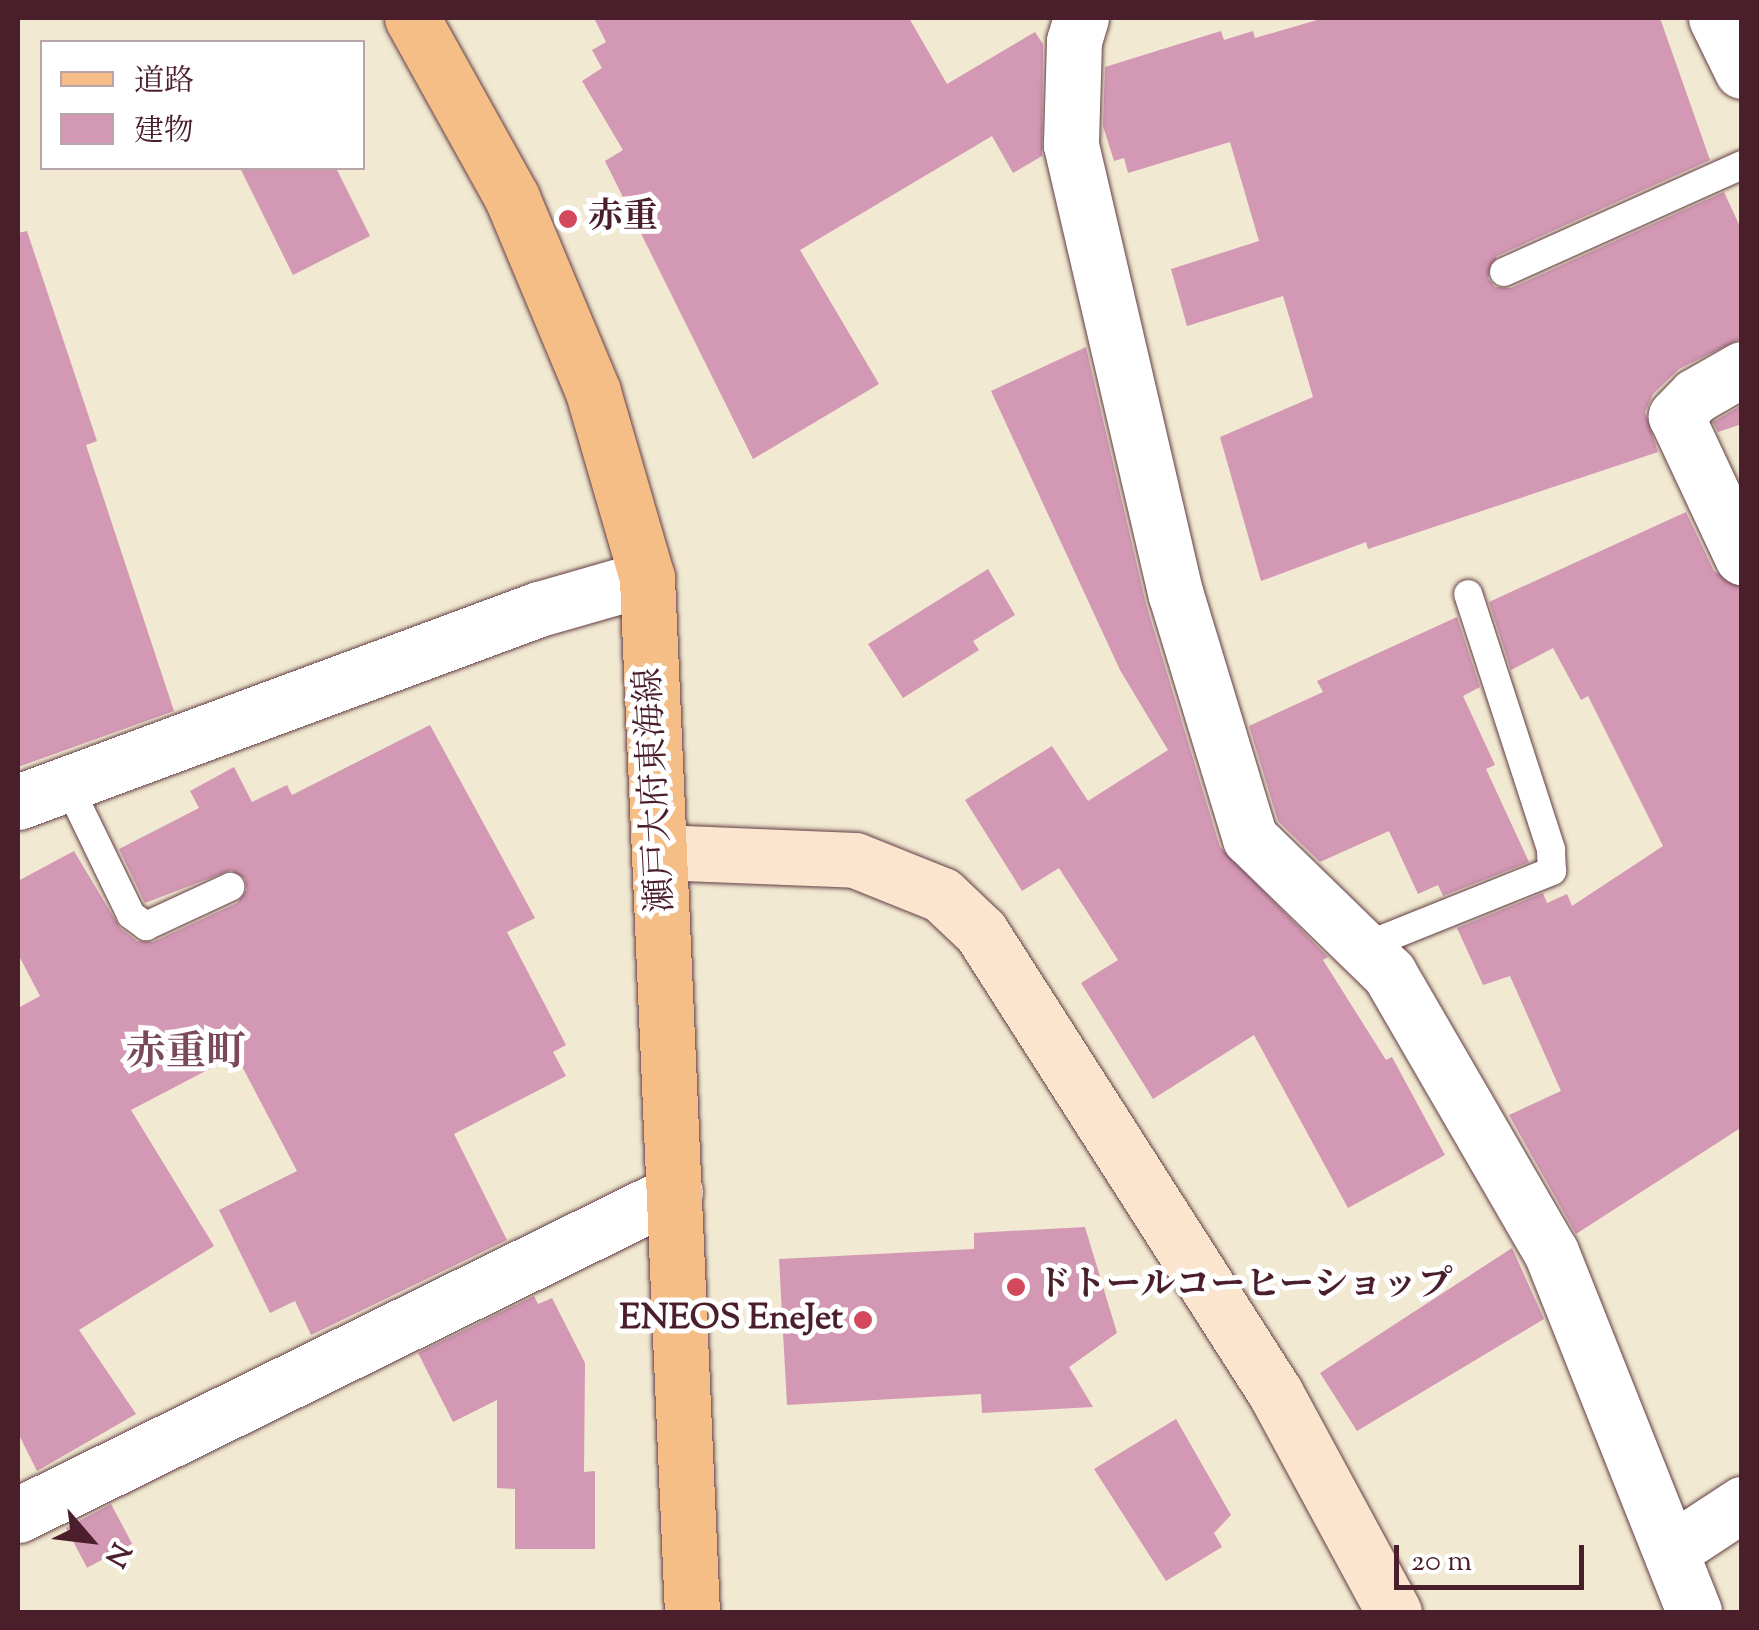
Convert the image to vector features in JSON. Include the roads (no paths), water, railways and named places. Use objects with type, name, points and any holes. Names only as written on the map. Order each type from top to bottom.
[{"type":"main road","name":"瀬戸大府東海線","points":[[412,18],[518,213],[593,392],[648,578],[692,1612]]},
{"type":"street","points":[[1082,18],[1074,41],[1071,145],[1176,595],[1250,838],[1390,973],[1551,1252],[1694,1612]]},
{"type":"street","points":[[1716,18],[1742,71]]},
{"type":"street","points":[[1742,370],[1695,396],[1676,416],[1742,557]]},
{"type":"street","points":[[43,794],[539,609],[648,578]]},
{"type":"street","points":[[660,852],[855,860],[942,895],[982,932],[1276,1394],[1394,1612]]},
{"type":"street","points":[[18,1515],[675,1192]]},
{"type":"street","points":[[1672,1550],[1742,1504]]},
{"type":"lane","points":[[1504,272],[1742,165]]},
{"type":"lane","points":[[1364,947],[1552,871],[1551,849],[1468,594]]},
{"type":"lane","points":[[43,794],[132,914],[146,926],[230,887]]},
{"type":"place","name":"赤重","points":[[568,219]]},
{"type":"place","name":"ドトールコーヒーショップ","points":[[1016,1287]]},
{"type":"place","name":"ENEOS EneJet","points":[[863,1320]]},
{"type":"district","name":"赤重町","points":[[186,1055]]}]
